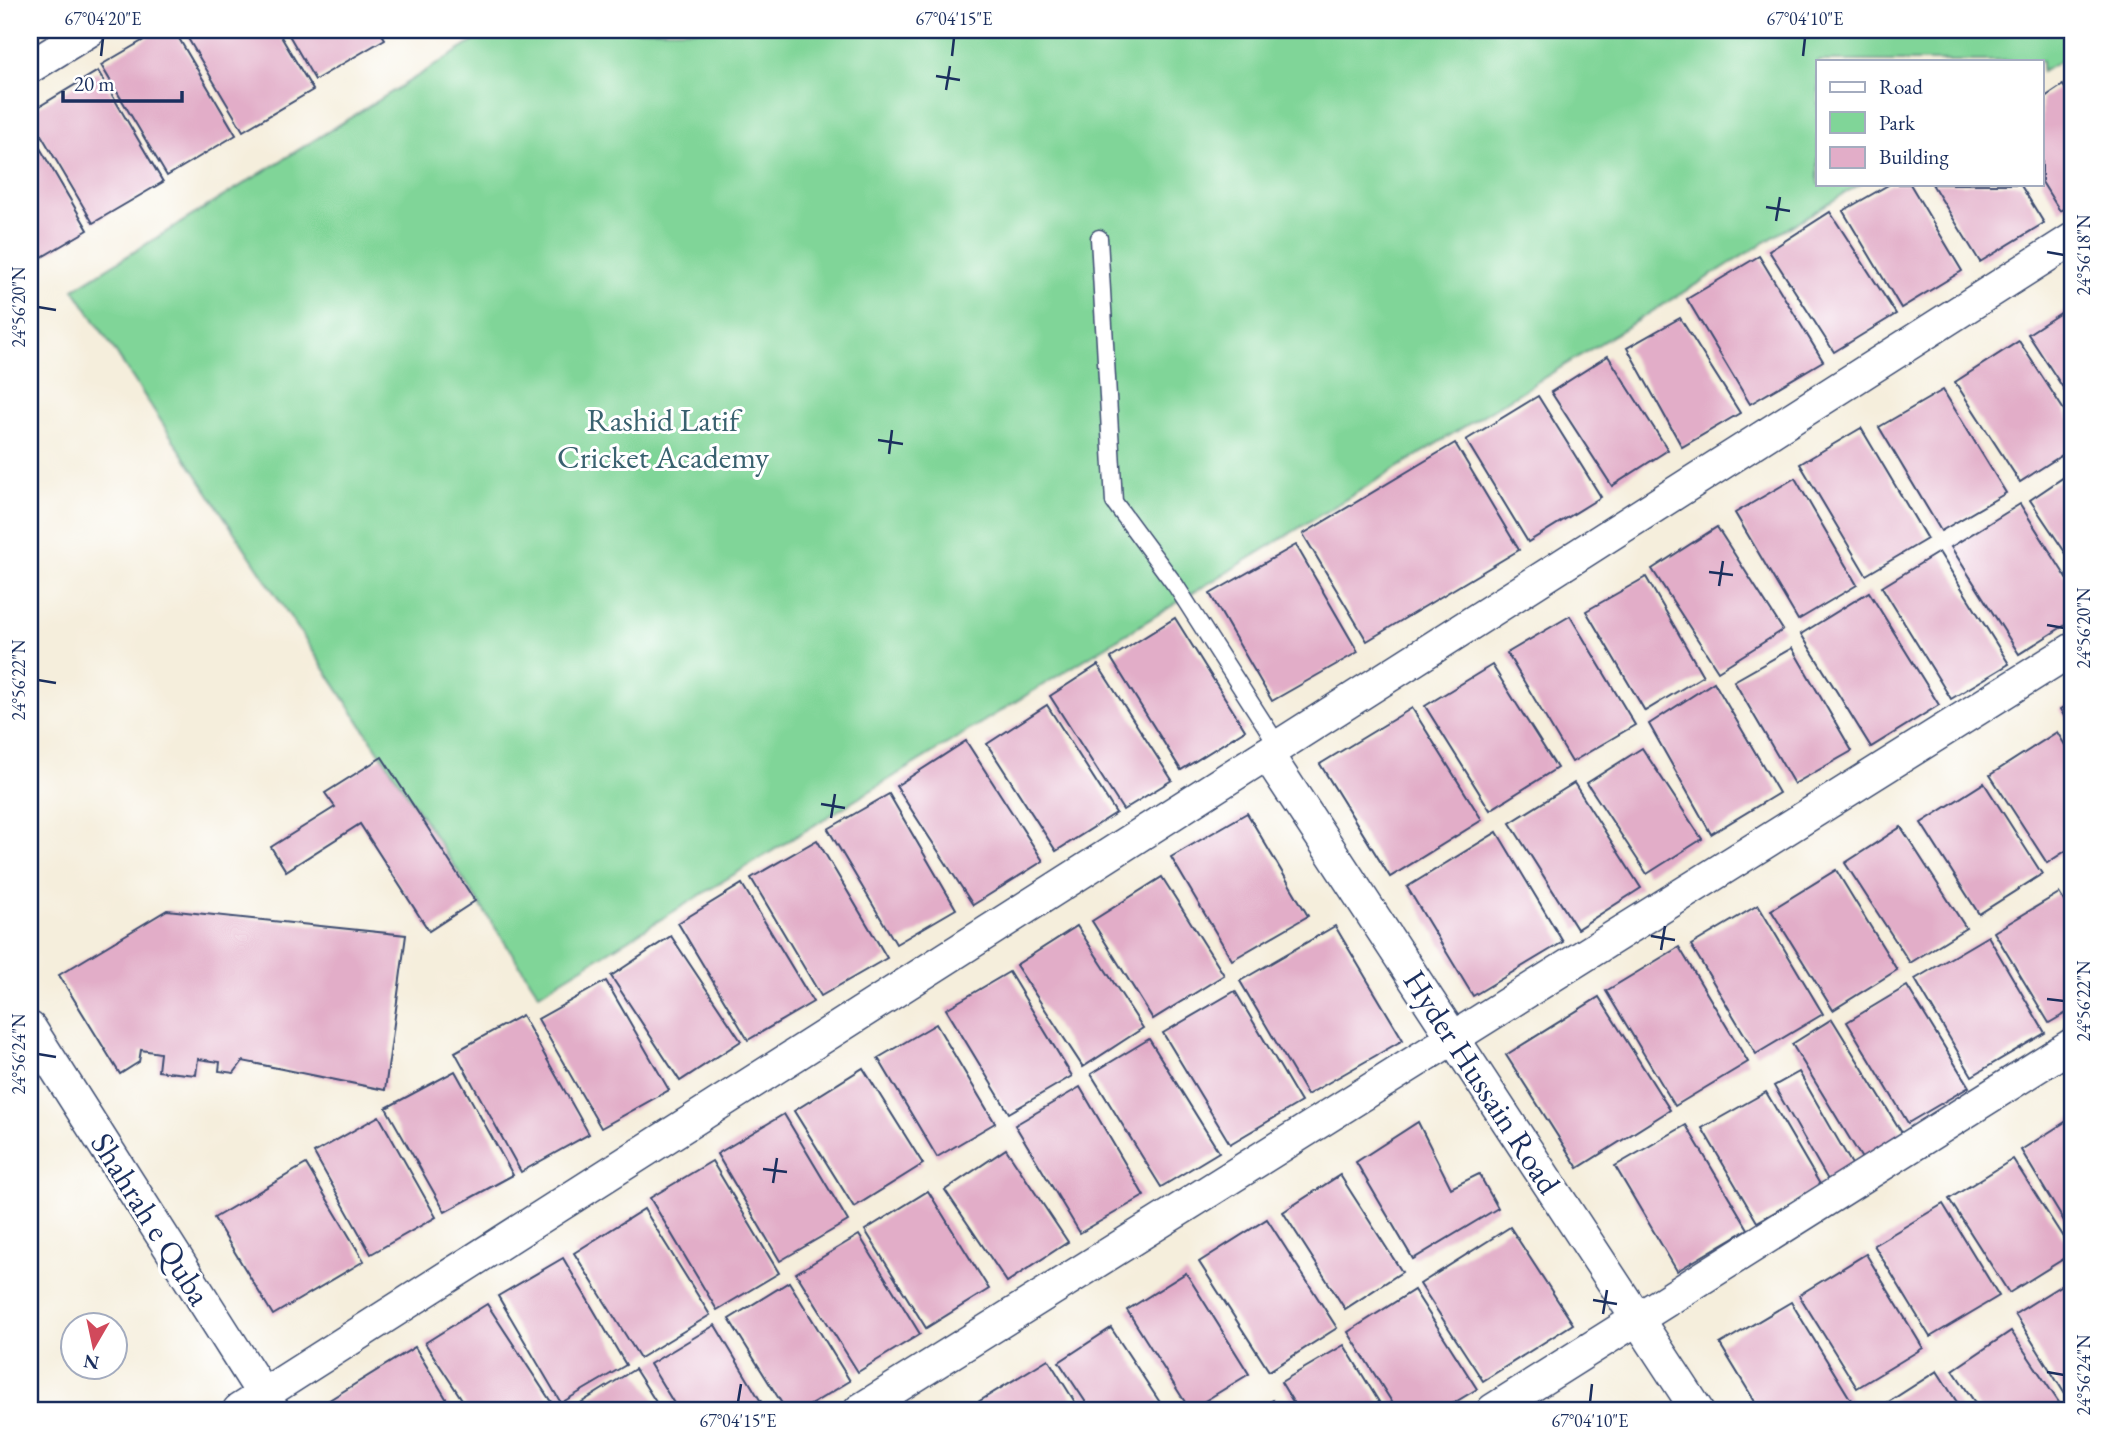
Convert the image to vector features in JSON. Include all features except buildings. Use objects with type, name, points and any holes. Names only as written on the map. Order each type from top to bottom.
[{"type":"street","points":[[30,67],[90,30]]},
{"type":"street","points":[[258,1405],[1273,750],[2073,239]]},
{"type":"street","points":[[860,1410],[2073,649]]},
{"type":"street","name":"Hyder Hussain Road","points":[[1273,750],[1454,1039],[1697,1410]]},
{"type":"street","name":"Shahrah e Quba","points":[[30,1028],[258,1405]]},
{"type":"street","points":[[1493,1410],[2073,1044]]},
{"type":"lane","points":[[1100,238],[1114,502],[1176,586],[1273,750]]},
{"type":"green space","name":"Rashid Latif Cricket Academy","points":[[492,30],[2073,30],[2073,53],[2044,71],[2044,60],[1816,60],[1816,186],[1857,186],[539,994],[74,289]]}]
